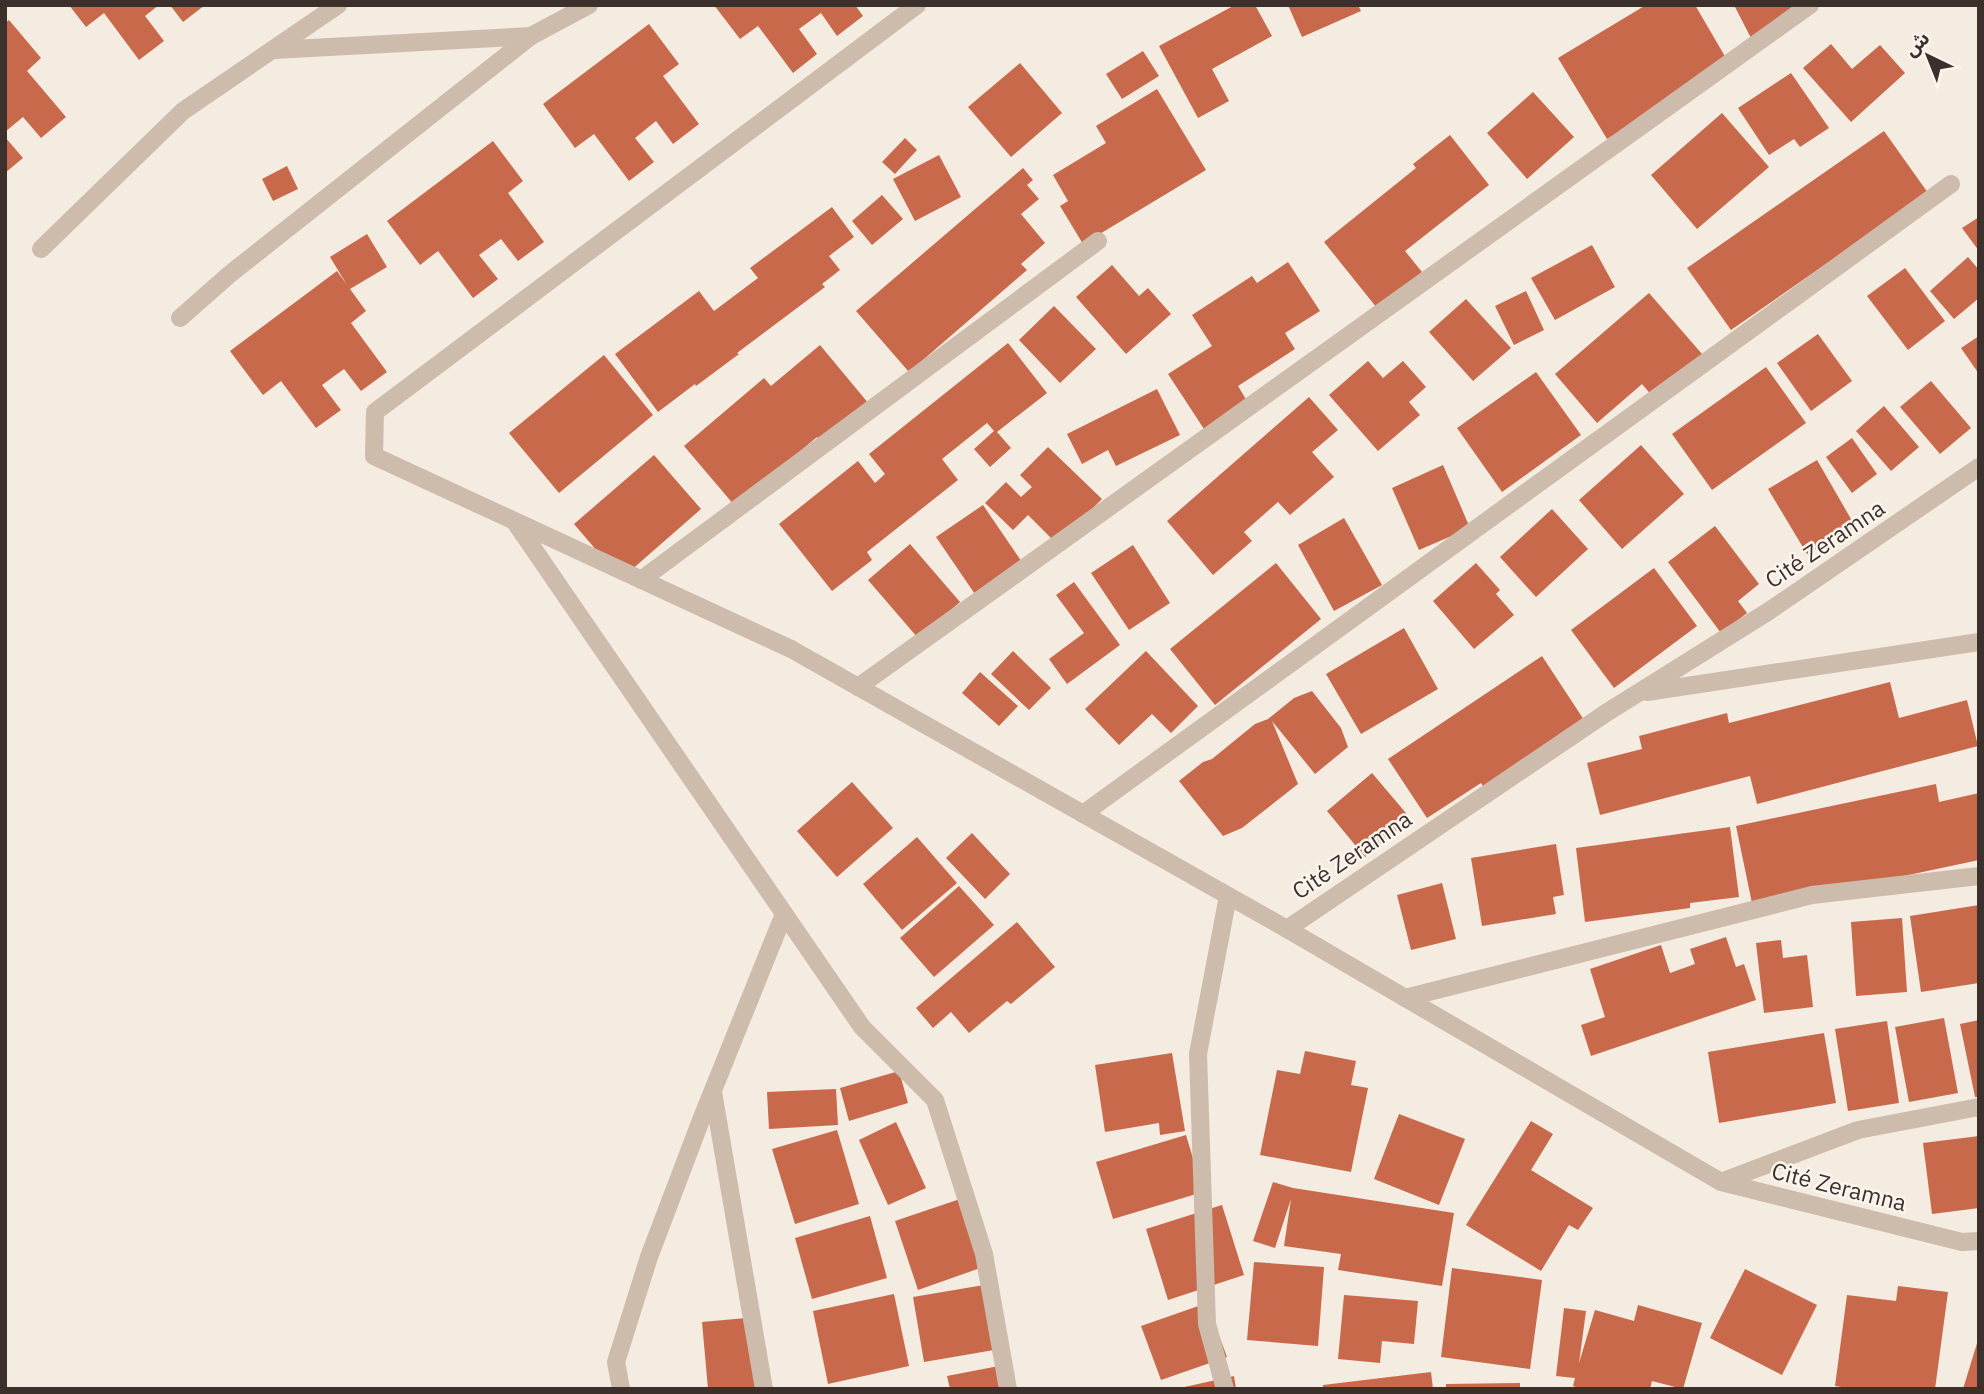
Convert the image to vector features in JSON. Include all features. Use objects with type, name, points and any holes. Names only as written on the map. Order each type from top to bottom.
[{"type":"street","points":[[41,249],[183,111],[338,5]]},
{"type":"street","points":[[180,318],[230,274],[531,36],[589,5]]},
{"type":"street","points":[[917,5],[375,412],[374,456],[791,649],[1287,929]]},
{"type":"street","points":[[858,687],[1810,5]]},
{"type":"street","points":[[274,50],[531,36]]},
{"type":"street","points":[[1083,814],[1951,184]]},
{"type":"street","points":[[641,580],[1098,241]]},
{"type":"street","name":"Cité Zeramna","points":[[1979,467],[1769,611],[1639,693],[1287,929],[1721,1182],[1962,1242],[1979,1241]]},
{"type":"street","points":[[514,521],[862,1027],[935,1100],[984,1254],[1007,1389]]},
{"type":"street","points":[[1639,693],[1979,642]]},
{"type":"street","points":[[1405,998],[1812,895],[1979,876]]},
{"type":"street","points":[[1225,1389],[1207,1324],[1198,1054],[1228,896]]},
{"type":"street","points":[[621,1389],[616,1362],[649,1256],[784,914]]},
{"type":"street","points":[[712,1091],[764,1389]]},
{"type":"street","points":[[1721,1182],[1858,1130],[1979,1107]]},
{"type":"building","points":[[69,5],[159,5],[145,16],[164,41],[139,60],[104,13],[86,27]]},
{"type":"building","points":[[170,5],[205,5],[183,22]]},
{"type":"building","points":[[714,5],[855,5],[863,16],[837,36],[821,13],[799,29],[817,54],[793,73],[758,26],[740,39]]},
{"type":"building","points":[[1235,5],[1255,5],[1272,36],[1212,69],[1229,101],[1198,118],[1159,46]]},
{"type":"building","points":[[1288,5],[1358,5],[1361,11],[1302,37]]},
{"type":"building","points":[[1646,5],[1695,5],[1730,65],[1607,139],[1558,58]]},
{"type":"building","points":[[1734,5],[1818,5],[1752,40]]},
{"type":"building","points":[[9,20],[41,58],[27,71],[66,117],[41,138],[23,117],[5,132],[5,23]]},
{"type":"building","points":[[649,24],[679,64],[663,76],[699,124],[673,144],[656,121],[635,138],[654,162],[629,181],[594,134],[575,148],[543,104]]},
{"type":"building","points":[[1831,44],[1852,69],[1880,45],[1905,73],[1851,122],[1803,68]]},
{"type":"building","points":[[1143,51],[1159,76],[1122,99],[1106,74]]},
{"type":"building","points":[[1020,63],[1062,113],[1011,157],[968,107]]},
{"type":"building","points":[[1791,73],[1829,128],[1800,147],[1794,139],[1769,155],[1738,108]]},
{"type":"building","points":[[1157,89],[1206,170],[1083,244],[1060,206],[1068,201],[1053,175],[1106,143],[1096,126]]},
{"type":"building","points":[[1533,92],[1574,137],[1527,179],[1487,133]]},
{"type":"building","points":[[1722,113],[1769,167],[1697,229],[1651,175]]},
{"type":"building","points":[[1884,131],[1928,193],[1731,330],[1687,268]]},
{"type":"building","points":[[1450,135],[1489,185],[1405,251],[1422,272],[1377,308],[1324,242],[1416,168],[1413,164]]},
{"type":"building","points":[[5,137],[23,158],[5,173]]},
{"type":"building","points":[[905,138],[917,150],[895,174],[882,162]]},
{"type":"building","points":[[493,141],[523,181],[508,193],[544,242],[518,261],[501,239],[479,255],[498,279],[473,298],[438,251],[420,265],[387,221]]},
{"type":"building","points":[[939,155],[961,197],[915,221],[893,179]]},
{"type":"building","points":[[287,166],[298,189],[273,201],[262,179]]},
{"type":"building","points":[[1023,168],[1033,180],[1027,185],[1039,199],[1021,214],[1045,243],[1021,264],[1027,270],[909,372],[856,311]]},
{"type":"building","points":[[882,195],[903,219],[872,245],[852,221]]},
{"type":"building","points":[[832,207],[854,237],[829,256],[840,270],[822,284],[825,287],[737,353],[739,354],[658,412],[615,354],[699,291],[714,311],[758,278],[750,268]]},
{"type":"building","points":[[1979,217],[1979,251],[1962,228]]},
{"type":"building","points":[[367,234],[387,267],[350,289],[366,311],[351,323],[387,372],[361,391],[344,369],[322,385],[341,410],[316,428],[281,381],[263,395],[230,351],[337,271],[347,285],[330,257]]},
{"type":"building","points":[[1592,245],[1615,287],[1555,320],[1531,278]]},
{"type":"building","points":[[1968,257],[1979,270],[1979,298],[1954,319],[1930,291]]},
{"type":"building","points":[[1288,262],[1320,311],[1285,333],[1295,349],[1238,386],[1247,401],[1204,429],[1168,374],[1212,346],[1192,315],[1252,276],[1257,283]]},
{"type":"building","points":[[1112,265],[1139,296],[1148,288],[1171,314],[1126,354],[1076,297]]},
{"type":"building","points":[[1905,268],[1945,321],[1908,350],[1867,296]]},
{"type":"building","points":[[1526,291],[1544,330],[1514,345],[1495,306]]},
{"type":"building","points":[[1649,293],[1702,354],[1653,397],[1642,384],[1597,423],[1555,374]]},
{"type":"building","points":[[1466,299],[1511,348],[1473,381],[1429,332]]},
{"type":"building","points":[[1054,306],[1096,349],[1060,383],[1019,340]]},
{"type":"building","points":[[1818,334],[1852,381],[1811,411],[1777,363]]},
{"type":"building","points":[[1979,336],[1979,374],[1961,348]]},
{"type":"building","points":[[1008,343],[1047,393],[997,432],[1011,448],[990,467],[974,449],[994,431],[987,423],[942,459],[958,480],[867,552],[872,560],[832,591],[779,524],[858,461],[875,483],[885,474],[869,454]]},
{"type":"building","points":[[820,345],[869,404],[822,443],[817,437],[735,506],[684,446],[764,378],[771,386]]},
{"type":"building","points":[[604,355],[653,415],[559,493],[509,433]]},
{"type":"building","points":[[1368,361],[1383,378],[1403,361],[1426,387],[1409,402],[1420,415],[1378,451],[1329,395]]},
{"type":"building","points":[[1766,367],[1806,423],[1712,490],[1672,434]]},
{"type":"building","points":[[1536,372],[1581,435],[1502,492],[1457,428]]},
{"type":"building","points":[[1931,381],[1971,428],[1940,454],[1900,407]]},
{"type":"building","points":[[1157,389],[1180,435],[1116,466],[1108,450],[1082,464],[1067,434]]},
{"type":"building","points":[[1309,397],[1338,430],[1312,452],[1334,477],[1290,515],[1278,502],[1244,532],[1252,541],[1213,575],[1167,521]]},
{"type":"building","points":[[1884,406],[1919,447],[1891,471],[1856,431]]},
{"type":"building","points":[[1852,438],[1877,474],[1852,493],[1826,457]]},
{"type":"building","points":[[1641,445],[1684,494],[1622,549],[1579,500]]},
{"type":"building","points":[[1048,447],[1102,499],[1057,544],[1028,515],[1013,530],[985,503],[1006,482],[1021,497],[1032,487],[1020,475]]},
{"type":"building","points":[[654,455],[701,509],[621,579],[574,524]]},
{"type":"building","points":[[1817,460],[1855,526],[1807,554],[1768,489]]},
{"type":"building","points":[[1443,465],[1470,528],[1419,550],[1392,488]]},
{"type":"building","points":[[983,505],[1026,568],[979,600],[936,537]]},
{"type":"building","points":[[1552,509],[1588,549],[1536,597],[1500,557]]},
{"type":"building","points":[[1344,518],[1382,585],[1334,611],[1298,545]]},
{"type":"building","points":[[1715,526],[1759,584],[1738,601],[1747,613],[1721,633],[1668,562]]},
{"type":"building","points":[[910,544],[960,602],[918,638],[868,580]]},
{"type":"building","points":[[1133,545],[1170,603],[1129,630],[1091,573]]},
{"type":"building","points":[[1276,563],[1321,619],[1215,705],[1170,649]]},
{"type":"building","points":[[1476,563],[1500,590],[1496,594],[1514,615],[1474,649],[1433,601]]},
{"type":"building","points":[[1654,568],[1697,626],[1614,688],[1571,630]]},
{"type":"building","points":[[1074,582],[1120,645],[1067,684],[1049,659],[1084,633],[1056,595]]},
{"type":"building","points":[[1404,628],[1438,689],[1361,734],[1326,674]]},
{"type":"building","points":[[1013,651],[1051,688],[1029,710],[991,674]]},
{"type":"building","points":[[1146,651],[1198,706],[1171,733],[1152,714],[1119,745],[1085,709]]},
{"type":"building","points":[[1542,656],[1586,723],[1484,788],[1481,783],[1427,818],[1388,759]]},
{"type":"building","points":[[980,672],[1018,706],[999,726],[962,693]]},
{"type":"building","points":[[1890,682],[1899,718],[1967,700],[1978,746],[1757,804],[1750,776],[1600,815],[1587,763],[1642,749],[1639,736],[1727,713],[1729,723]]},
{"type":"building","points":[[1312,691],[1341,728],[1348,747],[1315,774],[1272,721],[1298,784],[1242,828],[1223,836],[1179,781],[1203,762],[1212,759],[1255,724],[1268,719],[1294,698]]},
{"type":"building","points":[[1372,773],[1411,819],[1365,857],[1327,811]]},
{"type":"building","points":[[852,782],[893,828],[837,877],[797,831]]},
{"type":"building","points":[[1936,784],[1939,802],[1979,793],[1979,860],[1753,908],[1736,826]]},
{"type":"building","points":[[1730,827],[1739,897],[1690,903],[1690,908],[1585,922],[1576,848]]},
{"type":"building","points":[[972,833],[1010,874],[985,899],[946,858]]},
{"type":"building","points":[[917,837],[957,883],[902,930],[863,884]]},
{"type":"building","points":[[1556,844],[1564,895],[1553,897],[1556,914],[1482,926],[1471,858]]},
{"type":"building","points":[[1442,883],[1456,939],[1411,950],[1397,895]]},
{"type":"building","points":[[959,886],[994,925],[934,977],[900,938]]},
{"type":"building","points":[[1979,905],[1979,983],[1921,992],[1910,916]]},
{"type":"building","points":[[1902,918],[1907,992],[1856,996],[1851,922]]},
{"type":"building","points":[[1017,922],[1055,967],[1011,1004],[1007,1001],[969,1033],[951,1012],[933,1028],[916,1008]]},
{"type":"building","points":[[1726,937],[1736,967],[1744,964],[1756,1000],[1591,1056],[1581,1025],[1605,1017],[1590,969],[1661,945],[1670,973],[1695,964],[1690,949]]},
{"type":"building","points":[[1781,940],[1783,958],[1807,955],[1813,1007],[1764,1013],[1756,943]]},
{"type":"building","points":[[1944,1018],[1958,1093],[1909,1102],[1895,1027]]},
{"type":"building","points":[[1979,1020],[1979,1097],[1975,1097],[1960,1024]]},
{"type":"building","points":[[1887,1021],[1899,1103],[1848,1111],[1835,1029]]},
{"type":"building","points":[[1824,1033],[1836,1103],[1719,1123],[1708,1052]]},
{"type":"building","points":[[1305,1051],[1356,1061],[1351,1085],[1368,1088],[1351,1172],[1260,1155],[1277,1070],[1300,1074]]},
{"type":"building","points":[[1172,1053],[1185,1131],[1160,1135],[1159,1123],[1105,1132],[1095,1065]]},
{"type":"building","points":[[899,1071],[908,1103],[849,1121],[840,1088]]},
{"type":"building","points":[[836,1089],[838,1125],[769,1129],[767,1092]]},
{"type":"building","points":[[1399,1114],[1465,1139],[1439,1205],[1374,1179]]},
{"type":"building","points":[[1531,1121],[1553,1134],[1531,1170],[1593,1208],[1578,1230],[1569,1225],[1541,1271],[1466,1225]]},
{"type":"building","points":[[896,1122],[926,1188],[888,1205],[859,1140]]},
{"type":"building","points":[[837,1130],[859,1204],[795,1224],[772,1149]]},
{"type":"building","points":[[1186,1135],[1203,1192],[1113,1219],[1096,1162]]},
{"type":"building","points":[[1979,1136],[1979,1208],[1932,1214],[1923,1143]]},
{"type":"building","points":[[1273,1182],[1293,1188],[1454,1213],[1442,1286],[1338,1270],[1341,1254],[1284,1246],[1291,1199],[1275,1248],[1253,1241]]},
{"type":"building","points":[[960,1199],[983,1267],[918,1290],[895,1221]]},
{"type":"building","points":[[1222,1205],[1244,1275],[1168,1300],[1146,1229]]},
{"type":"building","points":[[870,1216],[887,1278],[812,1299],[795,1238]]},
{"type":"building","points":[[1254,1262],[1324,1267],[1318,1346],[1247,1340]]},
{"type":"building","points":[[1452,1268],[1542,1280],[1530,1369],[1441,1357]]},
{"type":"building","points":[[1745,1269],[1817,1305],[1782,1375],[1710,1338]]},
{"type":"building","points":[[984,1285],[994,1350],[924,1362],[913,1297]]},
{"type":"building","points":[[1898,1286],[1948,1292],[1935,1389],[1855,1389],[1835,1386],[1847,1295],[1896,1301]]},
{"type":"building","points":[[894,1294],[909,1366],[828,1384],[813,1311]]},
{"type":"building","points":[[1344,1295],[1418,1301],[1414,1344],[1382,1341],[1380,1363],[1338,1359]]},
{"type":"building","points":[[1207,1303],[1227,1357],[1161,1380],[1141,1326]]},
{"type":"building","points":[[1638,1305],[1702,1323],[1683,1389],[1652,1381],[1650,1389],[1581,1389],[1573,1386],[1575,1378],[1556,1376],[1564,1308],[1586,1311],[1579,1363],[1595,1310],[1634,1321]]},
{"type":"building","points":[[757,1317],[763,1389],[708,1389],[702,1322]]},
{"type":"building","points":[[1978,1340],[1979,1389],[1963,1389]]},
{"type":"building","points":[[1004,1365],[1008,1389],[950,1389],[947,1376]]},
{"type":"building","points":[[1431,1372],[1433,1389],[1323,1389],[1323,1385]]},
{"type":"building","points":[[1234,1376],[1236,1389],[1180,1389],[1180,1388]]},
{"type":"building","points":[[1520,1383],[1520,1389],[1446,1389],[1446,1384]]}]
